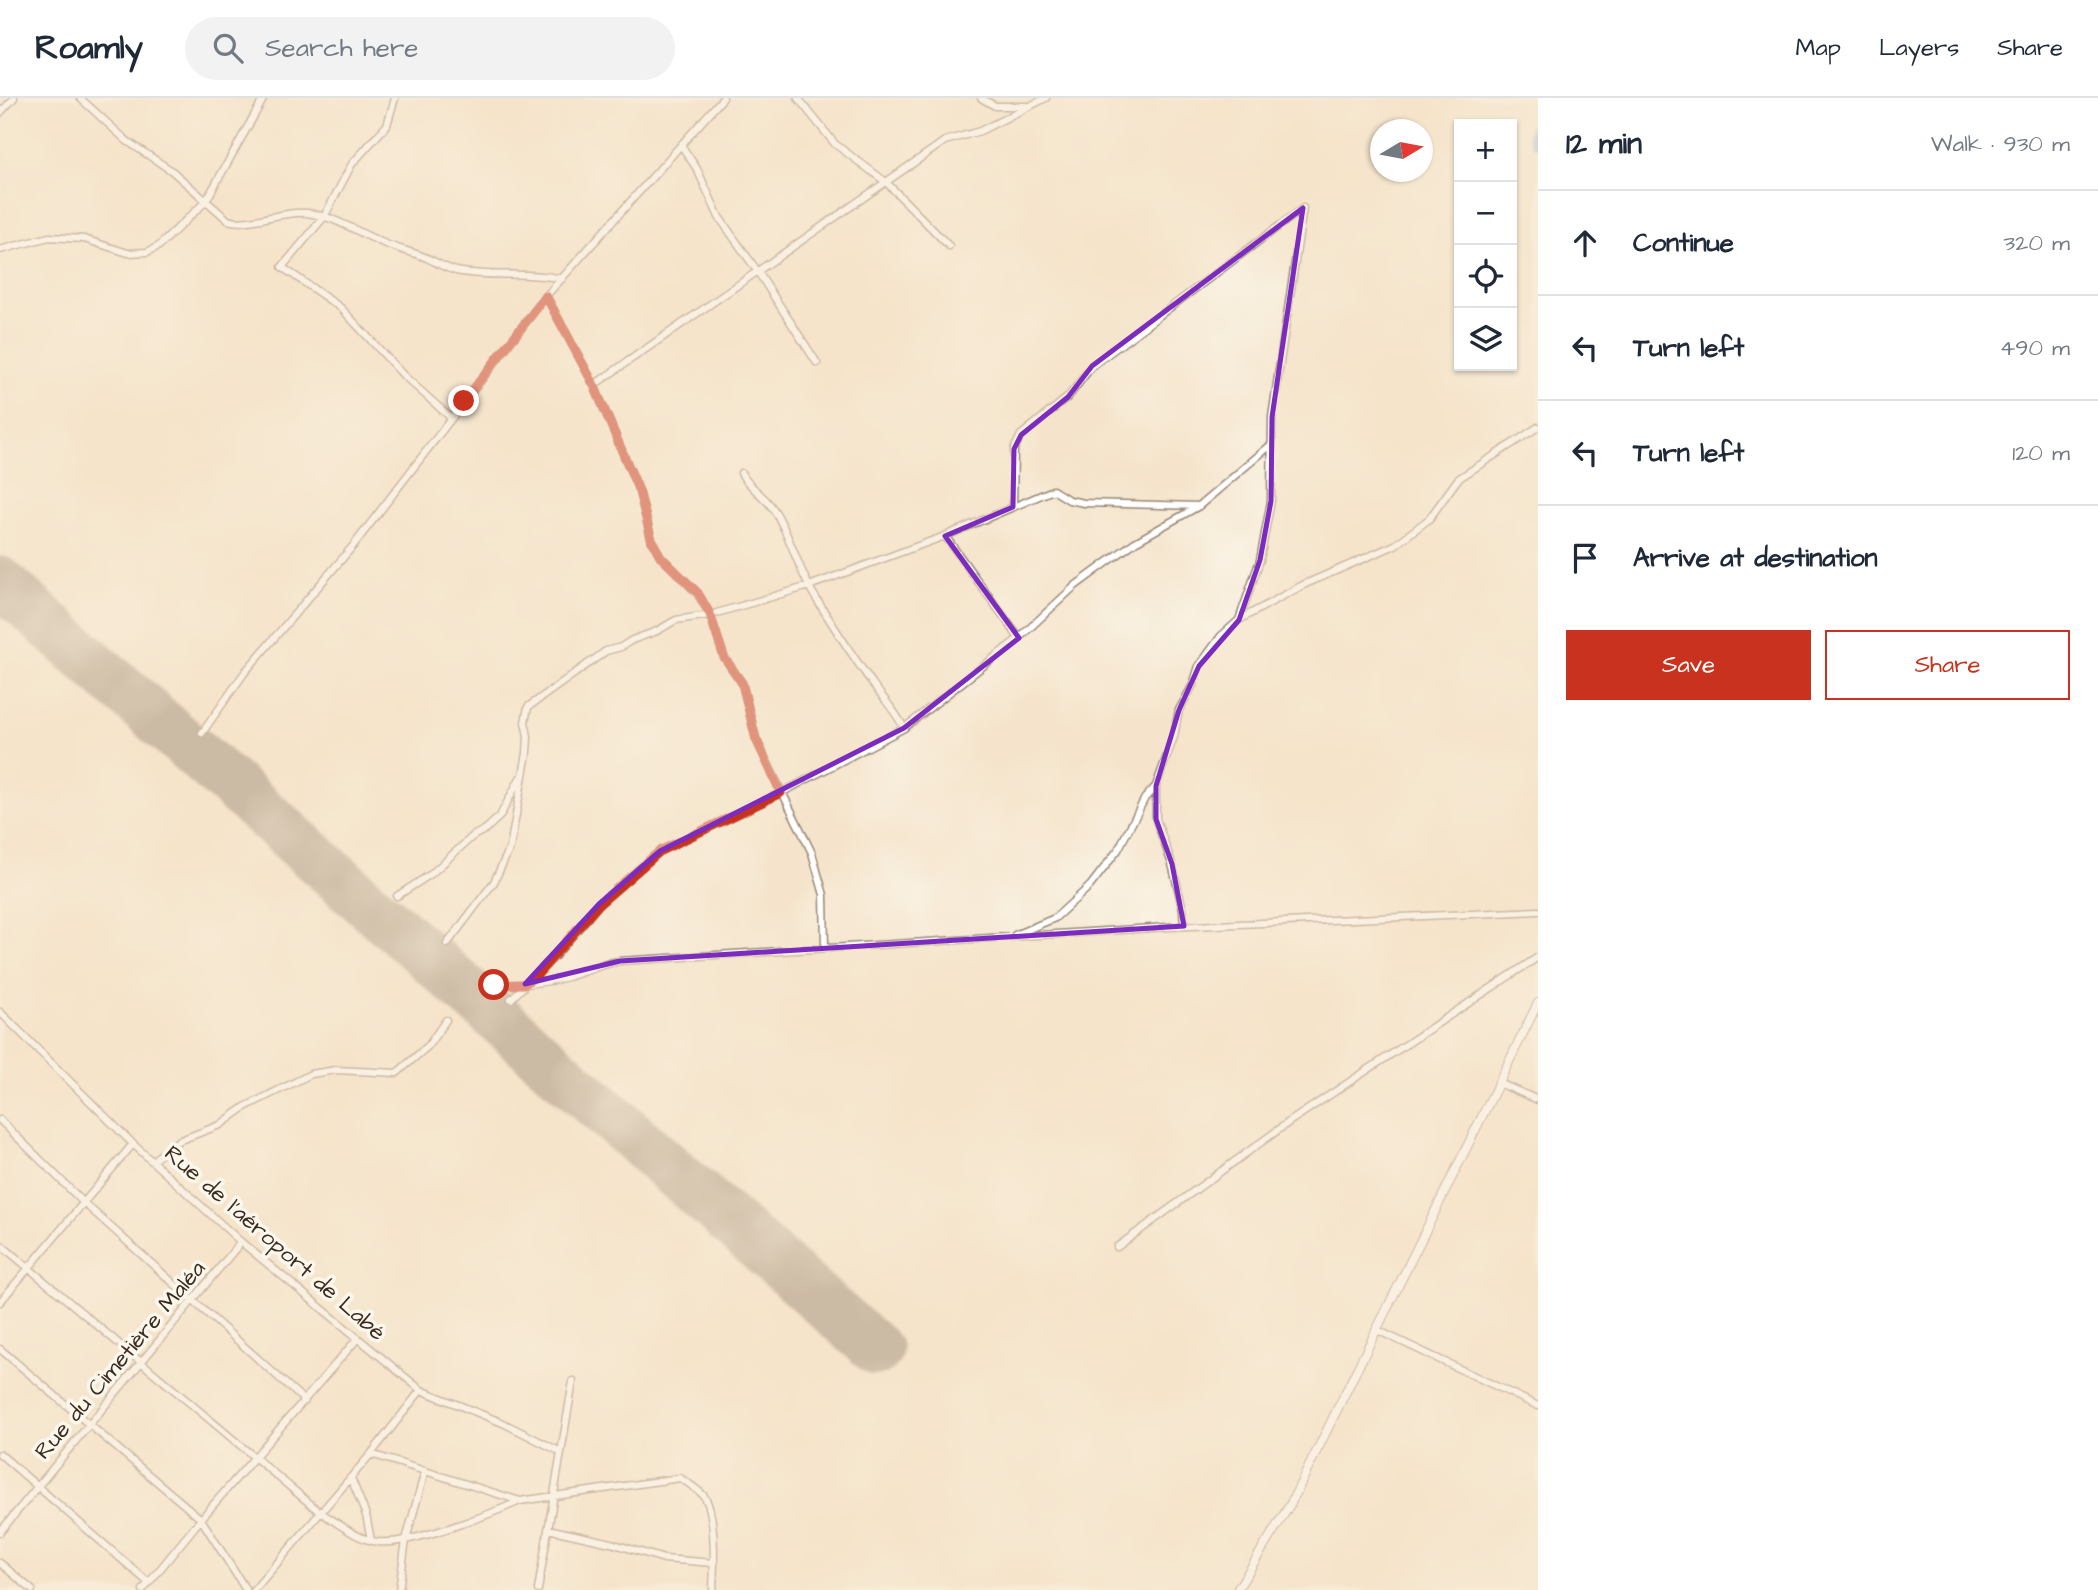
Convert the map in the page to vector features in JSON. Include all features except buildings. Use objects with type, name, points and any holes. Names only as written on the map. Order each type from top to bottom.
[{"type":"street","points":[[0,113],[14,98]]},
{"type":"street","points":[[80,98],[127,141],[172,171],[220,215],[236,223],[292,212],[324,217],[453,270],[486,275],[538,273],[562,279]]},
{"type":"street","points":[[0,250],[49,237],[83,239],[128,253],[147,252],[159,246],[205,201],[264,98]]},
{"type":"street","points":[[395,98],[387,125],[352,164],[324,217],[282,267],[341,308],[403,375],[451,418]]},
{"type":"street","points":[[202,733],[245,672],[353,547],[546,296],[723,98]]},
{"type":"street","points":[[798,98],[835,144],[886,182],[949,246]]},
{"type":"street","points":[[981,98],[995,106],[1030,106]]},
{"type":"street","points":[[594,385],[945,141],[980,131],[1046,98]]},
{"type":"street","points":[[681,145],[697,169],[719,217],[817,363]]},
{"type":"street","points":[[1013,507],[1014,449],[1021,435],[1068,397],[1092,366],[1303,208],[1272,417],[1271,501],[1259,560],[1240,620]]},
{"type":"street","points":[[546,296],[594,385],[639,491],[652,541],[661,557],[698,593],[710,614],[724,657],[742,683],[756,739],[812,853],[824,895],[825,948]]},
{"type":"street","points":[[1010,937],[1055,918],[1090,886],[1118,850],[1146,798],[1156,786],[1174,737],[1179,710],[1199,667],[1221,636],[1240,620],[1303,585],[1395,545],[1429,519],[1458,479],[1538,427]]},
{"type":"street","points":[[511,999],[555,956],[599,904],[660,851],[781,793],[904,728],[1019,638],[1075,586],[1135,541],[1199,506],[1272,444]]},
{"type":"street","points":[[741,473],[748,485],[761,492],[776,513],[809,586],[865,674],[893,707],[904,728]]},
{"type":"street","points":[[447,944],[494,882],[510,848],[528,736],[525,713],[528,707],[606,651],[621,647],[676,620],[710,614],[809,586],[945,536],[1053,490],[1069,500],[1084,503],[1199,506]]},
{"type":"street","points":[[945,536],[1019,638]]},
{"type":"street","points":[[397,896],[431,874],[500,816],[523,773]]},
{"type":"street","points":[[1156,786],[1156,819],[1172,864],[1183,909],[1184,926]]},
{"type":"street","points":[[494,985],[536,984],[620,961],[1184,926],[1538,911]]},
{"type":"street","points":[[1116,1247],[1289,1122],[1538,957]]},
{"type":"street","points":[[1237,1590],[1291,1503],[1538,1003]]},
{"type":"street","name":"Rue de l'aéroport de Labé","points":[[0,1012],[133,1144],[241,1242],[421,1390],[503,1423],[561,1452]]},
{"type":"street","points":[[152,1161],[178,1141],[220,1125],[245,1107],[311,1074],[337,1070],[397,1073],[428,1046],[446,1020]]},
{"type":"street","points":[[1499,1083],[1538,1100]]},
{"type":"street","points":[[0,1120],[84,1203],[305,1401]]},
{"type":"street","points":[[0,1302],[133,1144]]},
{"type":"street","name":"Rue du Cimetière Maléa","points":[[0,1532],[241,1242]]},
{"type":"street","points":[[0,1244],[320,1512],[359,1536],[378,1542],[406,1540],[475,1520],[520,1501],[680,1478],[705,1497],[710,1513],[713,1590]]},
{"type":"street","points":[[1377,1330],[1538,1406]]},
{"type":"street","points":[[143,1590],[358,1338]]},
{"type":"street","points":[[0,1349],[201,1519],[246,1590]]},
{"type":"street","points":[[538,1590],[573,1381]]},
{"type":"street","points":[[254,1590],[351,1478],[421,1390]]},
{"type":"street","points":[[0,1454],[149,1583]]},
{"type":"street","points":[[371,1454],[520,1501]]},
{"type":"street","points":[[400,1590],[406,1540],[425,1471]]},
{"type":"street","points":[[351,1478],[366,1515],[371,1540]]},
{"type":"street","points":[[548,1529],[611,1542],[664,1559],[714,1563]]},
{"type":"street","points":[[0,1563],[32,1590]]},
{"type":"highlighted area","points":[[1303,208],[1272,417],[1271,501],[1260,560],[1239,620],[1199,666],[1179,710],[1156,786],[1156,819],[1172,864],[1184,926],[620,961],[525,984],[599,904],[660,851],[904,728],[1019,638],[945,536],[1013,507],[1014,449],[1021,435],[1068,397],[1092,366]]},
{"type":"waterway","points":[[1538,125],[1535,135],[1538,141]]},
{"type":"runway","points":[[0,582],[877,1350]]},
{"type":"route","points":[[464,401],[546,296],[594,385],[639,491],[652,541],[661,557],[698,593],[710,614],[724,657],[742,683],[756,739],[781,793],[660,851],[639,866],[599,904],[537,975],[525,984],[494,985]]}]
